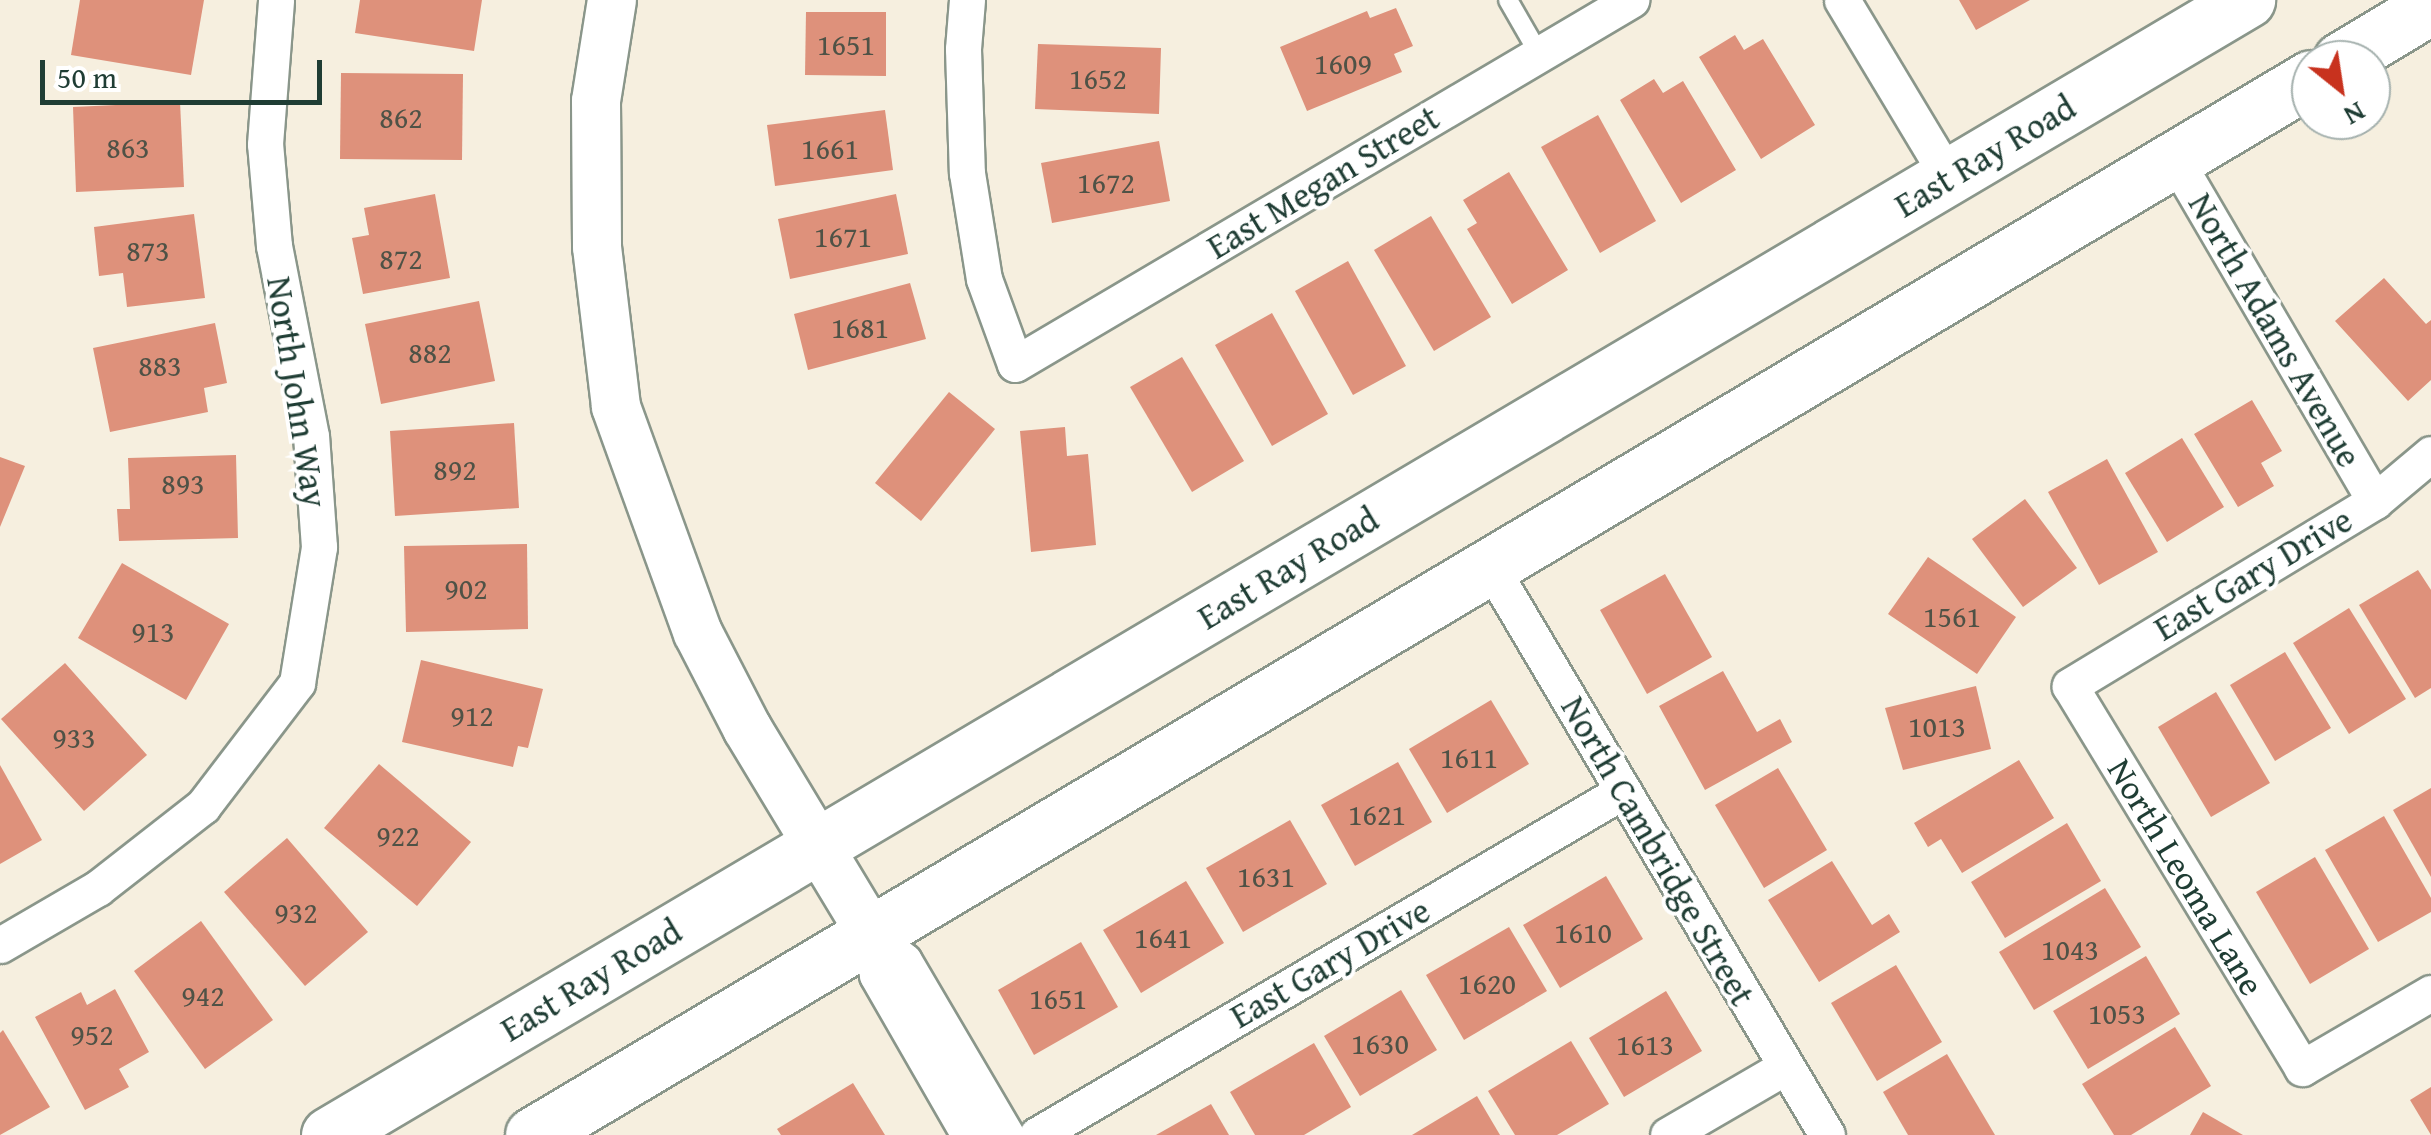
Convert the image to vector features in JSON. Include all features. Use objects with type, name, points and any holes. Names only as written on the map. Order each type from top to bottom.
[{"type":"main road","name":"East Ray Road","points":[[328,1135],[2246,0]]},
{"type":"main road","points":[[2374,40],[2431,6]]},
{"type":"main road","points":[[533,1135],[2291,90]]},
{"type":"street","name":"North John Way","points":[[0,944],[98,888],[203,806],[297,683],[319,547],[311,436],[274,246],[265,144],[276,0]]},
{"type":"street","points":[[612,0],[596,101],[596,246],[616,407],[698,633],[747,728],[872,935],[904,961],[1006,1135]]},
{"type":"street","name":"East Megan Street","points":[[967,0],[963,48],[967,174],[984,279],[1015,364],[1631,0]]},
{"type":"street","points":[[1842,0],[1949,178]]},
{"type":"street","name":"North Adams Avenue","points":[[2175,159],[2375,502]]},
{"type":"street","name":"East Gary Drive","points":[[2070,686],[2375,502],[2431,454]]},
{"type":"street","name":"North Cambridge Street","points":[[1490,566],[1826,1135]]},
{"type":"street","name":"North Leoma Lane","points":[[2070,686],[2302,1068],[2431,992]]},
{"type":"street","name":"East Gary Drive","points":[[1037,1135],[1623,790]]},
{"type":"street","points":[[872,935],[877,975],[969,1135]]},
{"type":"street","points":[[1668,1135],[1785,1067]]},
{"type":"lane","points":[[1508,0],[1539,54]]},
{"type":"building","points":[[80,0],[204,0],[191,75],[71,55]]},
{"type":"building","points":[[360,0],[482,0],[474,51],[355,33]]},
{"type":"building","points":[[1959,0],[2030,0],[1976,30]]},
{"type":"building","points":[[1396,8],[1413,46],[1394,54],[1402,72],[1307,111],[1280,47],[1367,11],[1370,18]]},
{"type":"building","points":[[806,12],[886,12],[886,76],[805,75]]},
{"type":"building","points":[[1735,35],[1744,50],[1763,39],[1815,125],[1761,159],[1699,57]]},
{"type":"building","points":[[1038,44],[1161,48],[1159,114],[1035,109]]},
{"type":"building","points":[[341,73],[463,74],[462,160],[340,159]]},
{"type":"building","points":[[1654,79],[1663,93],[1683,81],[1736,170],[1681,203],[1620,100]]},
{"type":"building","points":[[180,102],[184,187],[76,192],[73,107]]},
{"type":"building","points":[[885,110],[893,170],[775,186],[767,125]]},
{"type":"building","points":[[1598,115],[1656,221],[1600,253],[1541,147]]},
{"type":"building","points":[[1159,141],[1170,201],[1052,223],[1041,163]]},
{"type":"building","points":[[1509,172],[1568,270],[1512,304],[1467,229],[1477,223],[1463,200]]},
{"type":"building","points":[[435,194],[450,278],[363,294],[352,238],[369,235],[364,208]]},
{"type":"building","points":[[896,194],[908,254],[790,279],[778,219]]},
{"type":"building","points":[[194,214],[205,298],[127,307],[123,273],[99,276],[94,227]]},
{"type":"building","points":[[1431,216],[1491,317],[1434,351],[1374,250]]},
{"type":"building","points":[[1348,261],[1406,366],[1353,395],[1295,291]]},
{"type":"building","points":[[2384,278],[2426,324],[2431,320],[2431,380],[2408,401],[2335,321]]},
{"type":"building","points":[[910,283],[926,339],[808,370],[794,314]]},
{"type":"building","points":[[479,301],[495,381],[381,404],[365,324]]},
{"type":"building","points":[[1272,313],[1328,414],[1272,446],[1215,345]]},
{"type":"building","points":[[215,323],[227,383],[204,388],[208,412],[110,432],[93,348]]},
{"type":"building","points":[[1182,357],[1244,461],[1192,492],[1130,387]]},
{"type":"building","points":[[949,392],[995,429],[921,521],[875,483]]},
{"type":"building","points":[[2252,400],[2282,451],[2261,463],[2274,486],[2238,507],[2194,434]]},
{"type":"building","points":[[514,423],[519,508],[395,516],[390,431]]},
{"type":"building","points":[[1065,427],[1067,456],[1088,454],[1096,545],[1031,552],[1020,431]]},
{"type":"building","points":[[2182,438],[2224,507],[2167,542],[2125,473]]},
{"type":"building","points":[[236,455],[238,538],[119,541],[117,509],[130,509],[128,458]]},
{"type":"building","points":[[0,457],[25,466],[0,527]]},
{"type":"building","points":[[2107,459],[2158,552],[2099,585],[2048,492]]},
{"type":"building","points":[[2025,499],[2077,568],[2023,607],[1972,539]]},
{"type":"building","points":[[527,544],[528,629],[406,632],[404,546]]},
{"type":"building","points":[[1928,557],[2016,617],[1977,674],[1888,614]]},
{"type":"building","points":[[122,563],[229,624],[186,700],[78,638]]},
{"type":"building","points":[[2418,570],[2431,590],[2431,688],[2415,698],[2359,605]]},
{"type":"building","points":[[1665,574],[1712,657],[1647,694],[1600,610]]},
{"type":"building","points":[[2349,608],[2406,699],[2349,734],[2293,643]]},
{"type":"building","points":[[2285,652],[2331,728],[2275,761],[2230,685]]},
{"type":"building","points":[[421,660],[543,689],[528,748],[518,746],[513,767],[402,742]]},
{"type":"building","points":[[65,663],[147,755],[84,811],[1,719]]},
{"type":"building","points":[[1723,671],[1757,732],[1780,719],[1792,742],[1705,790],[1659,706]]},
{"type":"building","points":[[1976,686],[1991,749],[1903,770],[1885,708]]},
{"type":"building","points":[[2216,692],[2270,783],[2211,817],[2158,727]]},
{"type":"building","points":[[1491,700],[1529,764],[1447,813],[1409,749]]},
{"type":"building","points":[[2019,760],[2054,818],[1962,873],[1941,839],[1928,847],[1914,823]]},
{"type":"building","points":[[1398,762],[1432,822],[1355,866],[1321,805]]},
{"type":"building","points":[[379,764],[471,842],[417,906],[324,828]]},
{"type":"building","points":[[0,765],[42,840],[0,864]]},
{"type":"building","points":[[1778,768],[1827,850],[1764,888],[1715,805]]},
{"type":"building","points":[[2431,788],[2431,877],[2393,810]]},
{"type":"building","points":[[2384,816],[2431,898],[2431,912],[2378,942],[2325,850]]},
{"type":"building","points":[[1290,820],[1327,884],[1243,932],[1206,868]]},
{"type":"building","points":[[2067,823],[2101,881],[2005,938],[1971,882]]},
{"type":"building","points":[[287,838],[368,932],[305,986],[224,892]]},
{"type":"building","points":[[2315,857],[2369,949],[2310,984],[2256,892]]},
{"type":"building","points":[[1832,861],[1872,925],[1889,914],[1900,932],[1819,982],[1768,900]]},
{"type":"building","points":[[1606,876],[1643,939],[1560,988],[1523,925]]},
{"type":"building","points":[[1186,881],[1224,943],[1141,993],[1103,930]]},
{"type":"building","points":[[2105,888],[2141,947],[2034,1010],[1999,952]]},
{"type":"building","points":[[201,921],[273,1020],[205,1069],[134,971]]},
{"type":"building","points":[[1509,927],[1547,991],[1464,1040],[1426,975]]},
{"type":"building","points":[[1081,942],[1118,1007],[1034,1055],[998,990]]},
{"type":"building","points":[[2146,956],[2180,1014],[2088,1069],[2053,1011]]},
{"type":"building","points":[[1896,965],[1942,1042],[1877,1081],[1831,1003]]},
{"type":"building","points":[[115,989],[149,1052],[119,1069],[129,1087],[85,1110],[35,1017],[81,992],[87,1005]]},
{"type":"building","points":[[1401,990],[1437,1050],[1360,1096],[1324,1036]]},
{"type":"building","points":[[1666,991],[1702,1051],[1624,1097],[1589,1038]]},
{"type":"building","points":[[2175,1027],[2211,1086],[2131,1135],[2114,1135],[2082,1084]]},
{"type":"building","points":[[3,1030],[50,1107],[0,1135],[0,1033]]},
{"type":"building","points":[[1571,1041],[1609,1104],[1557,1135],[1515,1135],[1488,1091]]},
{"type":"building","points":[[1314,1043],[1351,1107],[1304,1135],[1255,1135],[1230,1092]]},
{"type":"building","points":[[1947,1054],[1995,1135],[1908,1135],[1883,1092]]},
{"type":"building","points":[[853,1083],[885,1135],[781,1135],[777,1129]]},
{"type":"building","points":[[2431,1087],[2431,1135],[2410,1100]]},
{"type":"building","points":[[1477,1096],[1500,1135],[1412,1135]]},
{"type":"building","points":[[1211,1104],[1229,1135],[1156,1135]]},
{"type":"building","points":[[2203,1112],[2243,1135],[2190,1135]]}]
